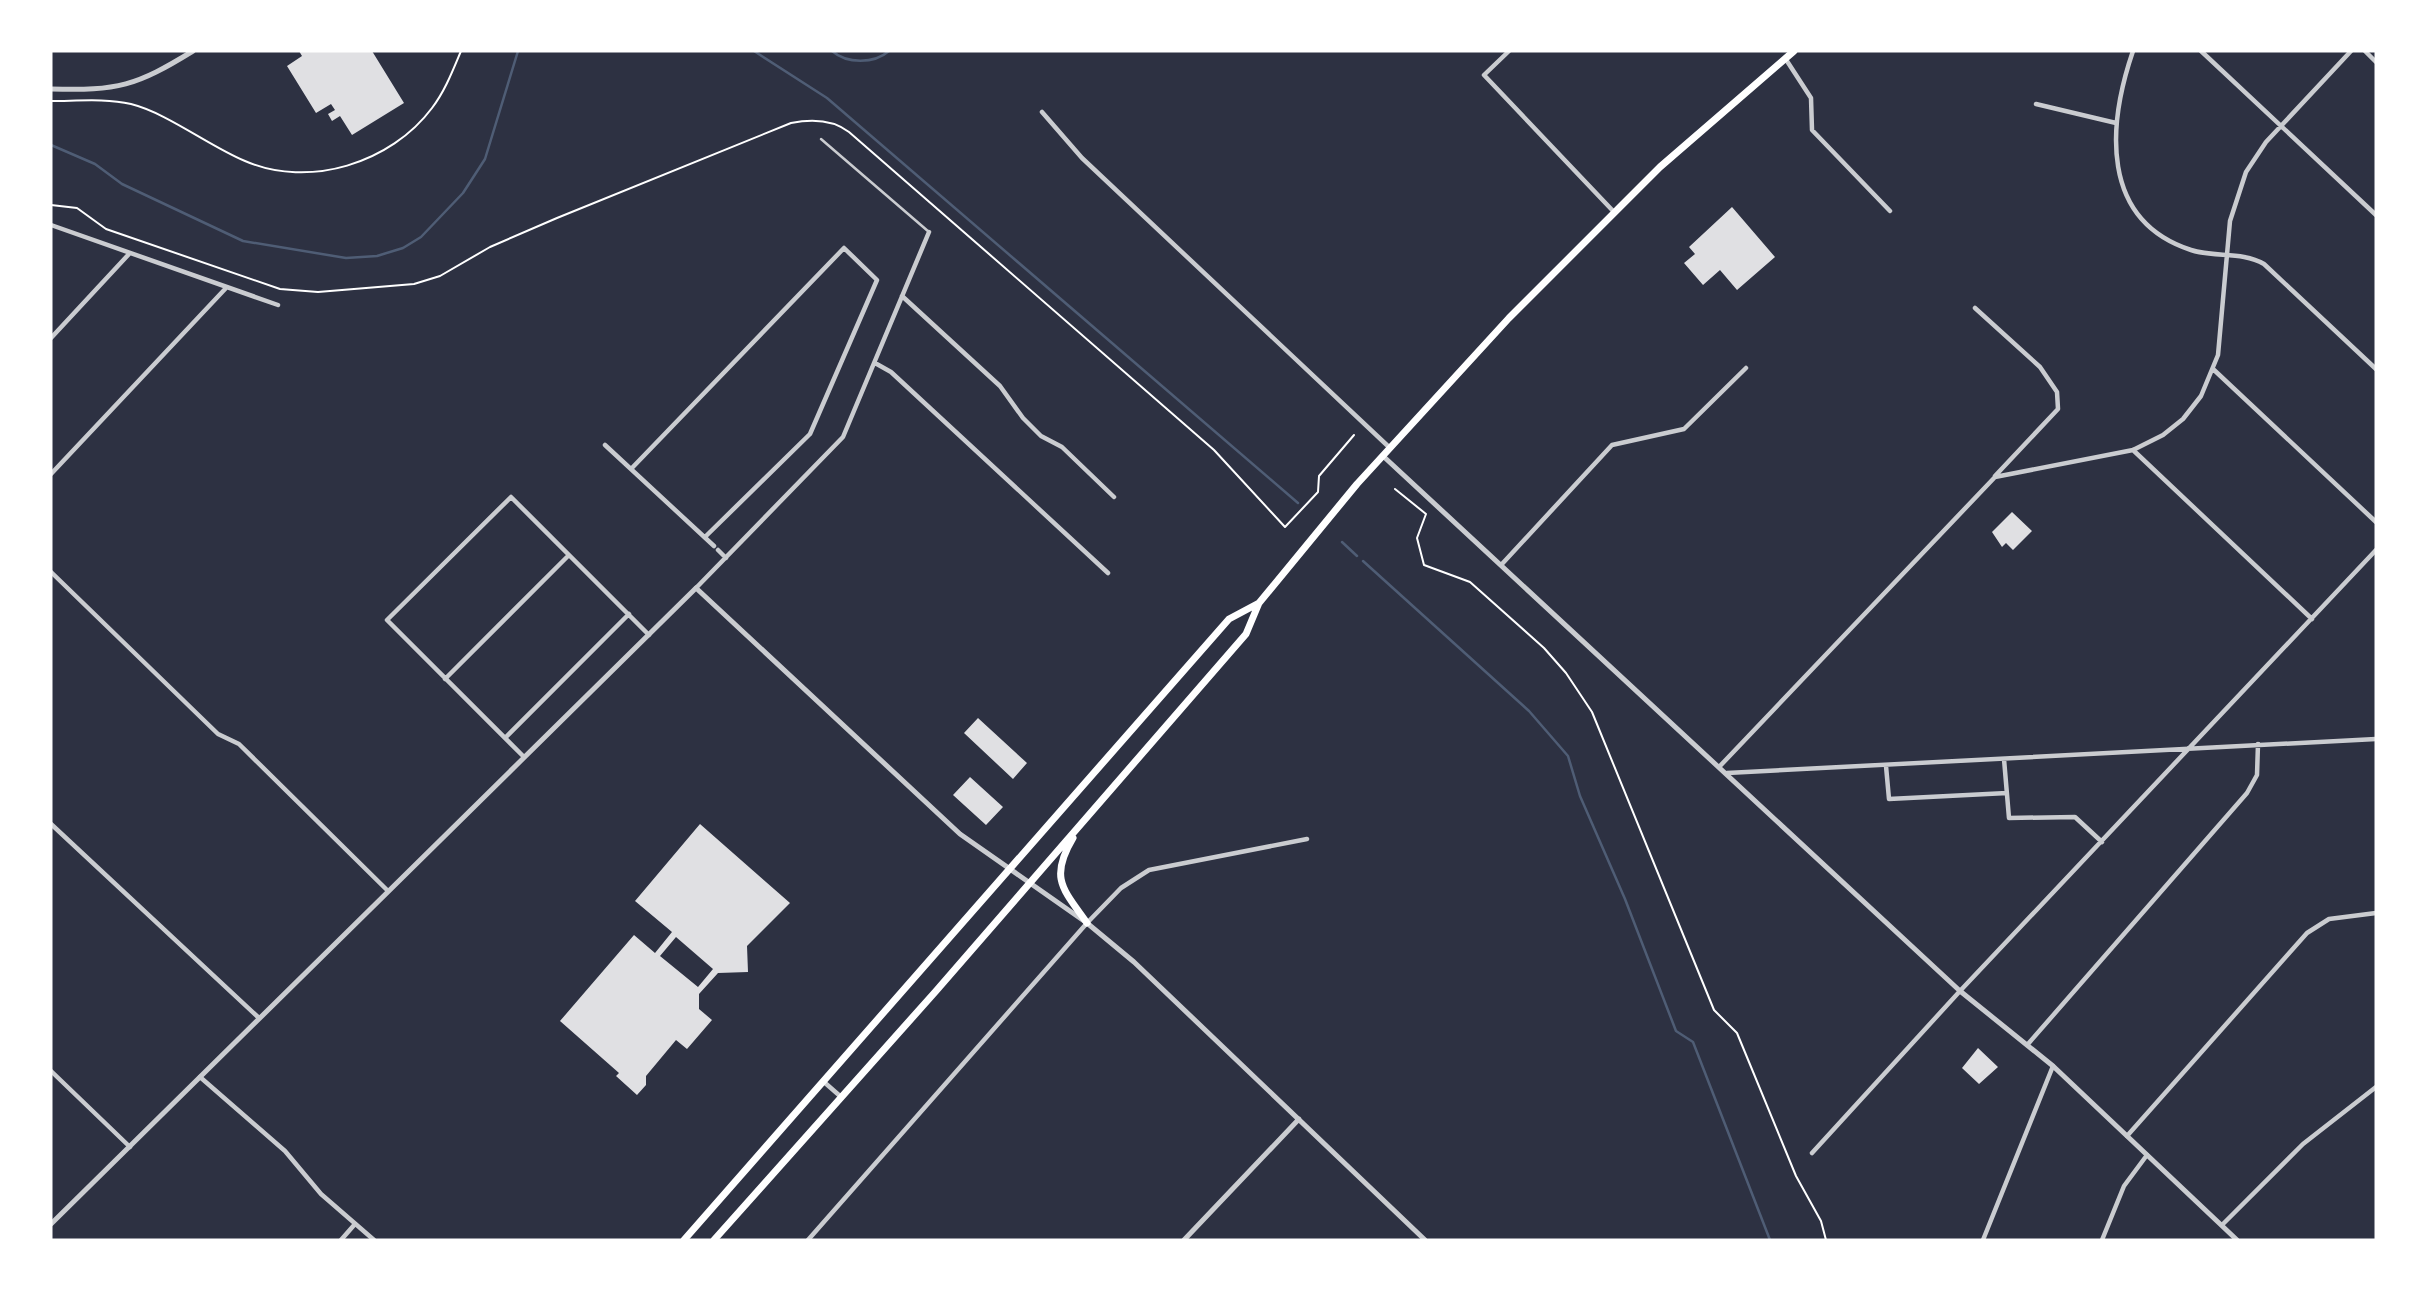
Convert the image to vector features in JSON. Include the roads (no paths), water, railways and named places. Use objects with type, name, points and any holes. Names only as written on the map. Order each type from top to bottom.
[{"type":"main road","points":[[714,1240],[936,991],[1246,634],[1259,603],[1390,448],[1509,318],[1614,212],[1708,123],[1794,51]]},
{"type":"main road","points":[[684,1240],[1229,619],[1259,603]]},
{"type":"main road","points":[[1084,819],[1065,852],[1059,876],[1066,893],[1087,923]]},
{"type":"street","points":[[51,89],[100,90],[123,87],[150,78],[193,51]]},
{"type":"street","points":[[1509,51],[1484,75],[1614,212]]},
{"type":"street","points":[[2133,51],[2116,123],[2118,173],[2130,202],[2157,232],[2190,250],[2255,259],[2263,264],[2376,369]]},
{"type":"street","points":[[2201,51],[2376,215]]},
{"type":"street","points":[[1995,477],[2133,450],[2163,435],[2183,419],[2201,396],[2213,369],[2222,336],[2230,221],[2242,183],[2256,156],[2351,51]]},
{"type":"street","points":[[2365,51],[2376,62]]},
{"type":"street","points":[[1785,58],[1811,98],[1812,130],[1890,211]]},
{"type":"street","points":[[2036,104],[2116,123]]},
{"type":"street","points":[[1042,112],[1088,163],[1390,448]]},
{"type":"street","points":[[51,225],[278,305]]},
{"type":"street","points":[[51,1224],[387,890],[696,589],[837,445],[875,363],[929,232]]},
{"type":"street","points":[[631,469],[844,248],[877,279],[810,434],[705,537]]},
{"type":"street","points":[[51,338],[129,254]]},
{"type":"street","points":[[51,474],[226,288]]},
{"type":"street","points":[[902,296],[1000,386],[1023,418],[1041,436],[1062,447],[1114,497]]},
{"type":"street","points":[[1720,766],[2058,409],[2057,392],[2040,367],[1975,308]]},
{"type":"street","points":[[875,363],[891,372],[1108,573]]},
{"type":"street","points":[[1502,564],[1612,445],[1684,429],[1746,368]]},
{"type":"street","points":[[2213,369],[2376,522]]},
{"type":"street","points":[[605,445],[726,558]]},
{"type":"street","points":[[2133,450],[2312,619]]},
{"type":"street","points":[[1383,456],[1960,990],[2053,1066],[2237,1240]]},
{"type":"street","points":[[524,757],[387,620],[511,497],[649,635]]},
{"type":"street","points":[[1812,1153],[1960,990],[2376,550]]},
{"type":"street","points":[[445,679],[569,555]]},
{"type":"street","points":[[51,572],[218,734],[239,744],[387,890]]},
{"type":"street","points":[[696,589],[960,834],[1087,923],[1134,962],[1425,1240]]},
{"type":"street","points":[[505,738],[629,614]]},
{"type":"street","points":[[1727,773],[2376,739]]},
{"type":"street","points":[[2028,1044],[2247,793],[2257,775],[2258,744]]},
{"type":"street","points":[[2004,759],[2009,818],[2075,817],[2102,842]]},
{"type":"street","points":[[1886,766],[1889,799],[2007,793]]},
{"type":"street","points":[[51,824],[259,1018]]},
{"type":"street","points":[[808,1240],[1087,923],[1121,888],[1149,870],[1307,839]]},
{"type":"street","points":[[2127,1136],[2307,933],[2329,919],[2376,913]]},
{"type":"street","points":[[1983,1240],[2053,1066]]},
{"type":"street","points":[[51,1071],[130,1147]]},
{"type":"street","points":[[200,1077],[285,1151],[321,1194],[374,1240]]},
{"type":"street","points":[[823,1082],[840,1096]]},
{"type":"street","points":[[2222,1225],[2303,1144],[2376,1087]]},
{"type":"street","points":[[1184,1240],[1299,1119]]},
{"type":"street","points":[[2102,1240],[2124,1186],[2147,1155]]},
{"type":"street","points":[[341,1240],[355,1224]]},
{"type":"lane","points":[[821,139],[929,232]]},
{"type":"waterway","points":[[51,145],[95,164],[122,184],[243,241],[346,258],[377,256],[403,248],[421,237],[463,193],[485,159],[518,51]]},
{"type":"waterway","points":[[754,51],[827,98],[1298,503]]},
{"type":"waterway","points":[[832,51],[845,58],[860,61],[876,58],[889,51]]},
{"type":"waterway","points":[[1342,542],[1357,556]]},
{"type":"waterway","points":[[1363,561],[1529,711],[1568,756],[1580,796],[1625,899],[1676,1031],[1693,1042],[1770,1240]]}]
